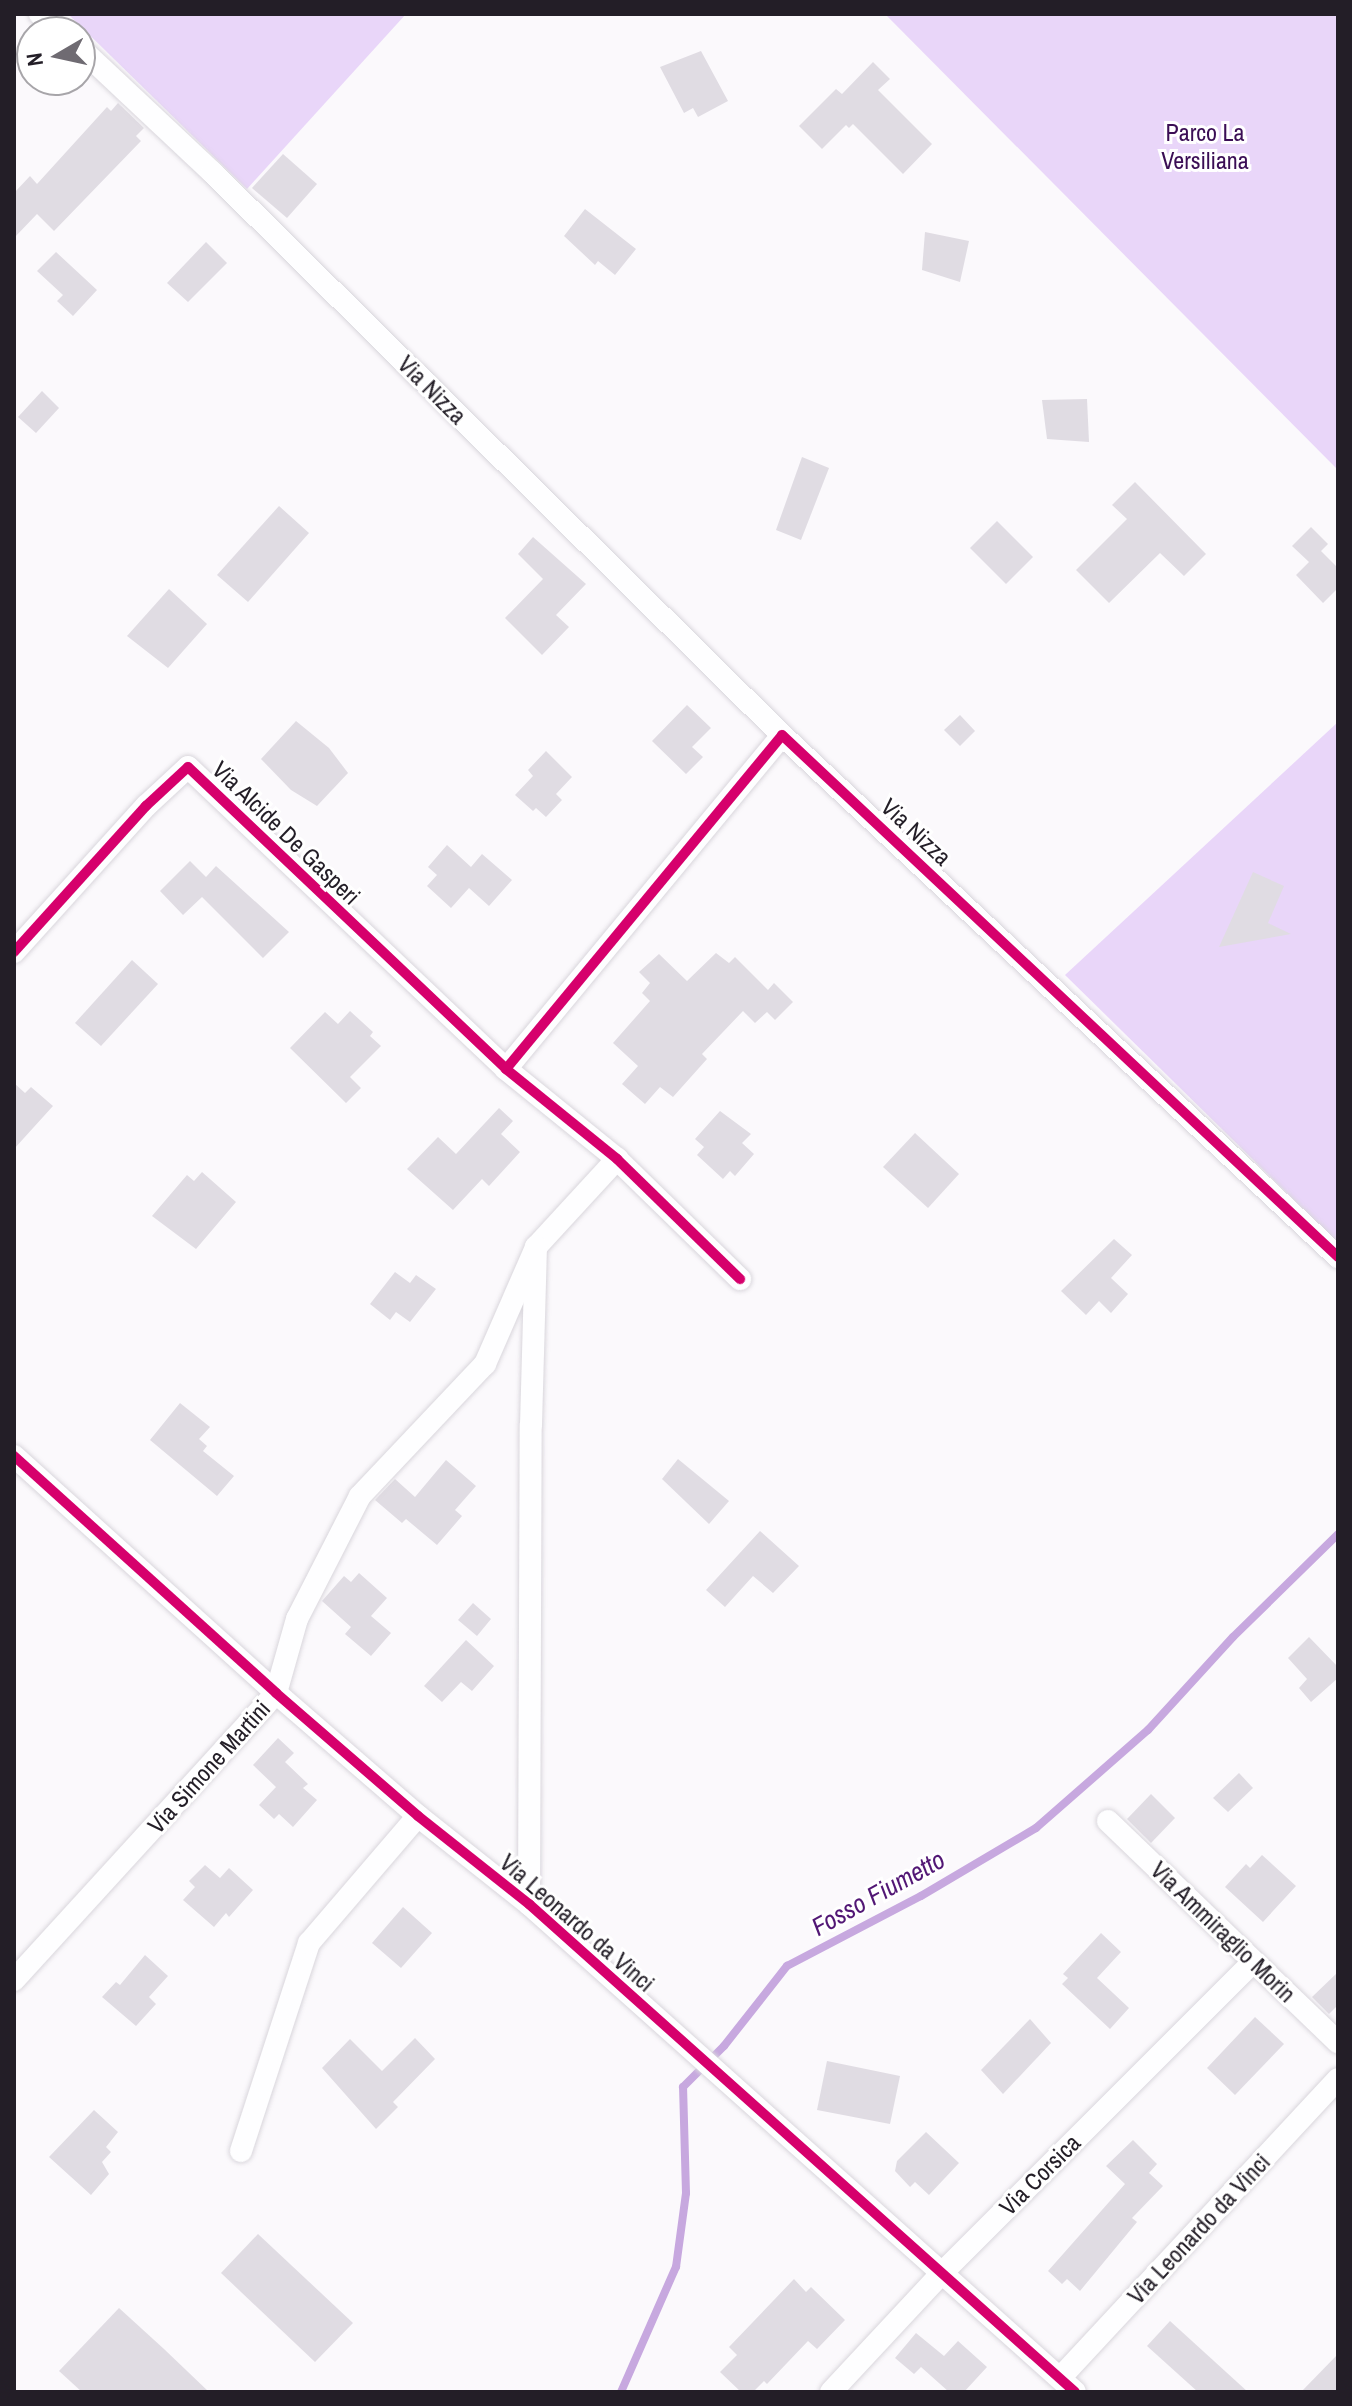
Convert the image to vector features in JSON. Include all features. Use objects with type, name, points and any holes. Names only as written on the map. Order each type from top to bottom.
[{"type":"street","name":"Via Nizza","points":[[96,63],[212,172],[782,735],[1338,1257]]},
{"type":"street","points":[[740,1279],[617,1159],[506,1069],[782,735]]},
{"type":"street","name":"Via Alcide De Gasperi","points":[[14,952],[146,806],[188,767],[506,1069]]},
{"type":"street","points":[[536,1247],[617,1159]]},
{"type":"street","name":"Via Simone Martini","points":[[14,1980],[276,1693],[297,1619],[360,1496],[485,1364],[536,1247]]},
{"type":"street","name":"Via Leonardo da Vinci","points":[[529,1904],[531,1441],[536,1247]]},
{"type":"street","name":"Via Leonardo da Vinci","points":[[14,1456],[276,1693],[418,1816],[529,1904],[705,2063],[944,2271],[1068,2385],[1338,2079]]},
{"type":"street","points":[[241,2151],[309,1943],[418,1816]]},
{"type":"street","name":"Via Ammiraglio Morin","points":[[1108,1821],[1338,2042]]},
{"type":"street","name":"Via Corsica","points":[[831,2392],[944,2271],[1253,1962]]},
{"type":"green space","points":[[68,14],[406,14],[247,189],[96,41],[96,16]]},
{"type":"green space","name":"Parco La Versiliana","points":[[885,14],[1338,14],[1338,470]]},
{"type":"green space","points":[[1338,722],[1338,1243],[1065,975]]},
{"type":"building","points":[[701,51],[728,101],[698,117],[693,108],[684,113],[660,67]]},
{"type":"building","points":[[873,62],[890,79],[878,90],[932,144],[903,174],[853,124],[849,128],[846,125],[822,149],[799,126],[836,89],[842,94]]},
{"type":"building","points":[[118,103],[144,128],[136,136],[141,141],[54,231],[37,214],[14,238],[14,193],[30,176],[37,184],[107,107],[111,111]]},
{"type":"building","points":[[283,154],[317,184],[287,218],[252,188]]},
{"type":"building","points":[[585,209],[636,249],[615,275],[598,261],[595,265],[564,236]]},
{"type":"building","points":[[925,232],[969,241],[960,282],[922,270]]},
{"type":"building","points":[[206,242],[227,263],[188,302],[167,283]]},
{"type":"building","points":[[56,252],[97,290],[73,316],[57,301],[63,295],[37,271]]},
{"type":"building","points":[[42,391],[59,408],[36,433],[18,417]]},
{"type":"building","points":[[1087,399],[1089,442],[1047,439],[1042,400]]},
{"type":"building","points":[[802,457],[829,468],[801,540],[776,530]]},
{"type":"building","points":[[1135,482],[1206,554],[1184,576],[1160,553],[1109,603],[1076,570],[1127,519],[1112,505]]},
{"type":"building","points":[[279,506],[309,533],[248,602],[217,575]]},
{"type":"building","points":[[997,521],[1033,557],[1006,584],[970,548]]},
{"type":"building","points":[[1311,527],[1328,544],[1321,551],[1338,568],[1338,588],[1323,603],[1296,575],[1309,562],[1292,546]]},
{"type":"building","points":[[533,537],[586,584],[556,615],[569,627],[542,655],[505,618],[543,579],[518,554]]},
{"type":"building","points":[[169,589],[207,624],[168,668],[127,636]]},
{"type":"building","points":[[687,705],[711,728],[692,747],[703,757],[686,774],[652,741]]},
{"type":"building","points":[[960,715],[975,731],[960,746],[944,730]]},
{"type":"building","points":[[296,721],[329,748],[348,773],[317,806],[291,790],[261,759]]},
{"type":"building","points":[[546,751],[572,777],[556,794],[562,800],[546,817],[536,808],[533,811],[515,795],[533,776],[528,770]]},
{"type":"building","points":[[447,845],[471,867],[482,854],[512,880],[489,906],[469,888],[451,908],[427,886],[437,875],[428,867]]},
{"type":"building","points":[[190,861],[206,877],[216,866],[289,932],[263,958],[202,897],[183,915],[160,891]]},
{"type":"building","points":[[1253,872],[1284,886],[1268,923],[1291,934],[1219,947]]},
{"type":"building","points":[[716,953],[729,963],[735,957],[768,990],[774,983],[793,1002],[775,1020],[767,1012],[755,1023],[743,1011],[702,1054],[707,1059],[673,1097],[660,1087],[645,1104],[622,1084],[638,1066],[613,1043],[650,1001],[642,993],[650,983],[639,972],[659,954],[687,981]]},
{"type":"building","points":[[132,960],[158,984],[101,1046],[75,1023]]},
{"type":"building","points":[[350,1011],[373,1032],[370,1036],[381,1046],[350,1077],[361,1088],[346,1103],[290,1048],[325,1012],[338,1024]]},
{"type":"building","points":[[14,1083],[25,1093],[31,1087],[53,1106],[14,1149]]},
{"type":"building","points":[[499,1108],[513,1121],[501,1134],[520,1152],[489,1186],[482,1179],[453,1210],[407,1169],[438,1137],[456,1154]]},
{"type":"building","points":[[720,1111],[751,1134],[742,1143],[754,1154],[735,1176],[730,1171],[723,1179],[697,1155],[704,1147],[695,1139]]},
{"type":"building","points":[[915,1133],[959,1174],[928,1208],[883,1167]]},
{"type":"building","points":[[202,1172],[236,1202],[196,1249],[152,1216],[187,1175],[194,1181]]},
{"type":"building","points":[[1114,1239],[1132,1255],[1111,1278],[1128,1294],[1111,1313],[1099,1301],[1086,1315],[1061,1291]]},
{"type":"building","points":[[395,1272],[410,1283],[416,1275],[436,1289],[410,1322],[396,1312],[390,1320],[370,1304]]},
{"type":"building","points":[[180,1403],[210,1427],[199,1439],[207,1446],[203,1451],[234,1476],[217,1496],[150,1440]]},
{"type":"building","points":[[678,1459],[729,1501],[709,1524],[662,1479]]},
{"type":"building","points":[[446,1460],[476,1486],[455,1510],[462,1516],[437,1545],[406,1519],[402,1523],[375,1500],[395,1479],[415,1497]]},
{"type":"building","points":[[760,1531],[799,1566],[773,1593],[753,1576],[725,1607],[706,1590]]},
{"type":"building","points":[[359,1573],[387,1598],[371,1616],[391,1633],[371,1656],[345,1634],[351,1627],[322,1601],[344,1576],[351,1582]]},
{"type":"building","points":[[473,1603],[491,1619],[477,1636],[458,1620]]},
{"type":"building","points":[[1309,1637],[1338,1667],[1338,1678],[1311,1702],[1299,1688],[1307,1679],[1288,1658]]},
{"type":"building","points":[[466,1640],[494,1666],[472,1691],[461,1682],[442,1702],[424,1686]]},
{"type":"building","points":[[278,1738],[294,1753],[285,1762],[308,1784],[303,1788],[317,1800],[293,1827],[279,1814],[274,1819],[259,1805],[276,1787],[253,1765]]},
{"type":"building","points":[[1239,1773],[1253,1788],[1228,1812],[1213,1798]]},
{"type":"building","points":[[1151,1794],[1175,1818],[1151,1843],[1127,1819]]},
{"type":"building","points":[[1262,1855],[1296,1886],[1263,1922],[1225,1887],[1246,1864],[1250,1868]]},
{"type":"building","points":[[205,1865],[220,1878],[229,1868],[253,1890],[229,1917],[226,1913],[214,1927],[183,1900],[195,1887],[189,1881]]},
{"type":"building","points":[[403,1907],[432,1933],[401,1968],[372,1943]]},
{"type":"building","points":[[1101,1933],[1121,1952],[1097,1978],[1129,2008],[1110,2029],[1062,1984],[1068,1978],[1063,1974]]},
{"type":"building","points":[[145,1955],[168,1976],[149,1997],[156,2004],[136,2026],[102,1997],[116,1982],[120,1985]]},
{"type":"building","points":[[1338,1972],[1338,2005],[1329,2014],[1312,1997]]},
{"type":"building","points":[[1255,2017],[1284,2044],[1235,2095],[1207,2068]]},
{"type":"building","points":[[1030,2019],[1051,2043],[1003,2094],[981,2070]]},
{"type":"building","points":[[415,2038],[435,2059],[393,2102],[398,2107],[376,2129],[322,2068],[350,2039],[382,2071]]},
{"type":"building","points":[[827,2061],[900,2076],[890,2124],[817,2110]]},
{"type":"building","points":[[94,2110],[118,2132],[106,2147],[111,2152],[102,2162],[109,2174],[91,2195],[49,2157]]},
{"type":"building","points":[[926,2132],[959,2163],[929,2195],[915,2182],[910,2187],[895,2171],[897,2161]]},
{"type":"building","points":[[1133,2140],[1157,2164],[1149,2173],[1163,2186],[1132,2218],[1137,2222],[1080,2291],[1067,2279],[1062,2284],[1048,2271],[1125,2184],[1106,2166]]},
{"type":"building","points":[[258,2234],[353,2323],[315,2362],[221,2273]]},
{"type":"building","points":[[794,2279],[806,2292],[811,2287],[845,2320],[817,2349],[808,2341],[767,2384],[764,2381],[753,2392],[741,2392],[720,2372],[737,2355],[729,2347]]},
{"type":"building","points":[[119,2308],[209,2392],[82,2392],[59,2371]]},
{"type":"building","points":[[1170,2321],[1248,2392],[1198,2392],[1147,2346]]},
{"type":"building","points":[[916,2333],[944,2356],[958,2341],[987,2367],[964,2392],[949,2392],[921,2367],[914,2374],[895,2358]]},
{"type":"building","points":[[1338,2354],[1338,2392],[1301,2392]]},
{"type":"waterway","name":"Fosso Fiumetto","points":[[621,2392],[676,2267],[686,2193],[683,2087],[724,2046],[787,1966],[921,1896],[1036,1828],[1148,1730],[1233,1637],[1338,1534]]},
{"type":"cycle path","points":[[506,1069],[782,735],[1338,1257]]},
{"type":"cycle path","points":[[14,952],[146,806],[188,767],[506,1069],[617,1159],[740,1279]]},
{"type":"cycle path","points":[[14,1456],[276,1693],[418,1816],[529,1904],[1075,2392]]}]
